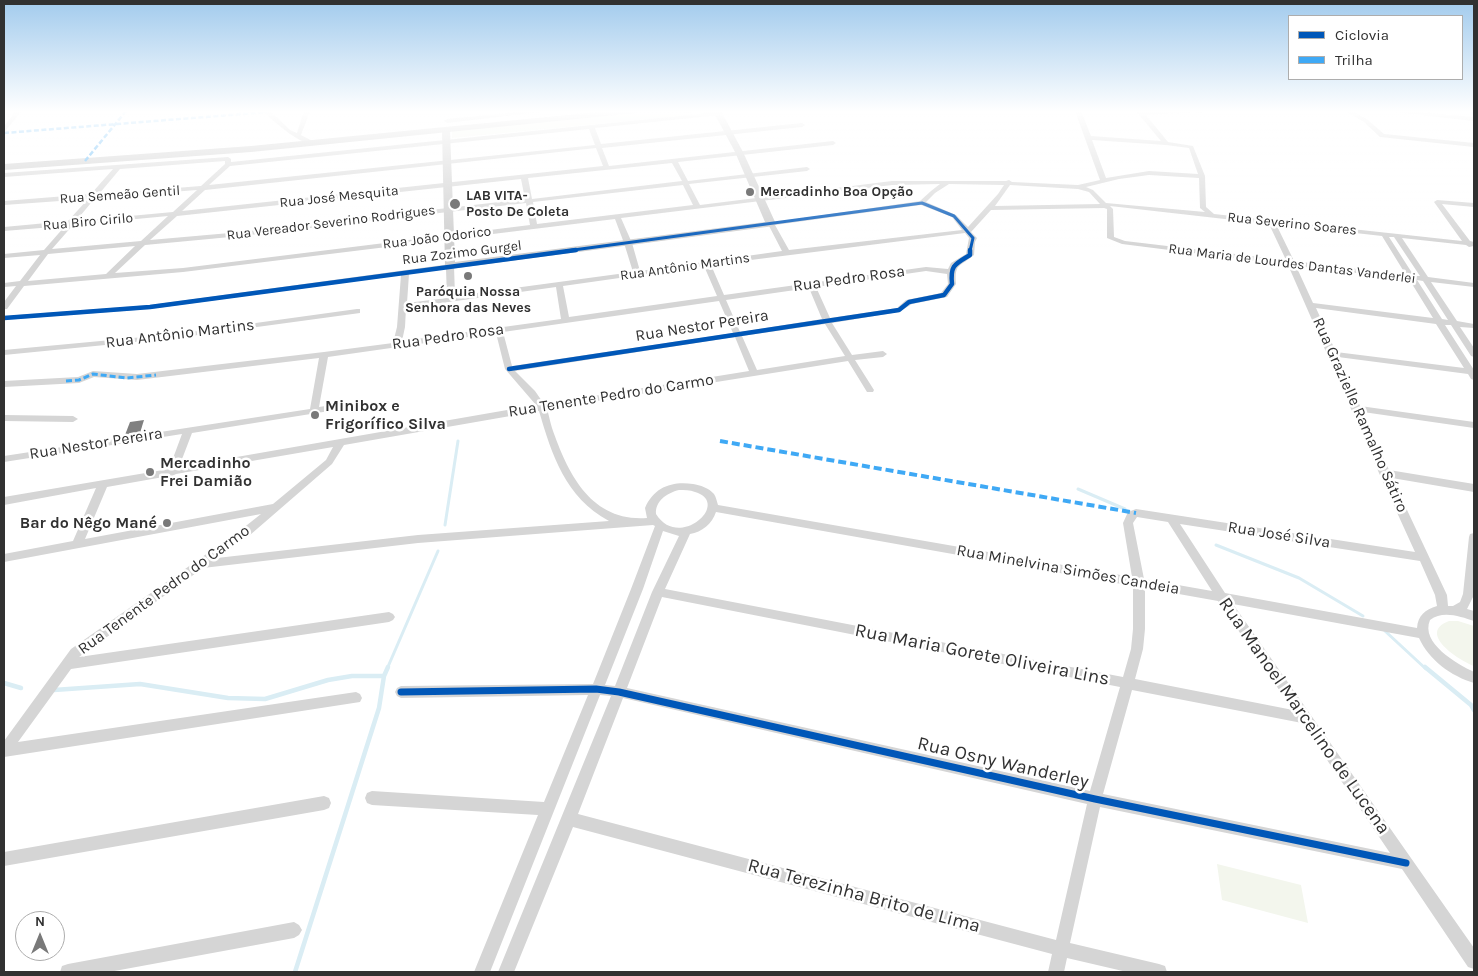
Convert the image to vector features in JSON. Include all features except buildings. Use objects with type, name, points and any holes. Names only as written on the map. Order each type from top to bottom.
[{"type":"main road","points":[[4,167],[139,157]]},
{"type":"street","points":[[4,174],[275,157]]},
{"type":"street","points":[[448,157],[451,299]]},
{"type":"street","name":"Rua Semeão Gentil","points":[[4,203],[203,188],[499,157]]},
{"type":"street","points":[[602,157],[606,167]]},
{"type":"street","name":"Rua José Mesquita","points":[[173,215],[702,157]]},
{"type":"street","points":[[741,157],[771,224],[787,253]]},
{"type":"street","points":[[1095,157],[1103,181]]},
{"type":"street","points":[[1195,157],[1202,176],[1203,208],[1221,221]]},
{"type":"street","points":[[674,160],[697,206]]},
{"type":"street","points":[[107,277],[140,244],[203,188],[226,161]]},
{"type":"street","points":[[4,307],[46,252],[119,166]]},
{"type":"street","name":"Rua Vereador Severino Rodrigues","points":[[4,256],[140,244],[807,169]]},
{"type":"street","points":[[1078,187],[1150,173],[1202,176]]},
{"type":"street","points":[[524,176],[534,226]]},
{"type":"street","points":[[948,182],[932,192],[922,203],[954,216],[973,238],[970,255],[954,265],[951,272]]},
{"type":"street","points":[[968,231],[1001,195],[1009,182]]},
{"type":"street","name":"Rua João Odorico","points":[[4,285],[183,270],[892,183],[1009,182],[1078,187]]},
{"type":"street","points":[[1078,187],[1090,191],[1109,206]]},
{"type":"street","points":[[1472,246],[1437,202],[1474,205]]},
{"type":"street","name":"Rua Zozimo Gurgel","points":[[4,318],[150,307],[922,203]]},
{"type":"street","points":[[988,208],[1109,206]]},
{"type":"street","name":"Rua Severino Soares","points":[[1109,206],[1212,215],[1272,224],[1472,246]]},
{"type":"street","name":"Rua Severino Soares","points":[[1109,206],[1221,221],[1272,224]]},
{"type":"street","name":"Rua Maria de Lourdes Dantas Vanderlei","points":[[1109,206],[1111,238],[1124,243],[1474,285]]},
{"type":"street","name":"Rua Biro Cirilo","points":[[4,229],[173,215]]},
{"type":"street","points":[[617,216],[628,243],[637,274]]},
{"type":"street","name":"Rua Grazielle Ramalho Sátiro","points":[[1272,224],[1312,305],[1384,473],[1449,610]]},
{"type":"street","name":"Rua Antônio Martins","points":[[403,306],[787,253],[968,231]]},
{"type":"street","points":[[1386,237],[1472,375]]},
{"type":"street","points":[[1398,238],[1474,354]]},
{"type":"street","points":[[707,264],[754,373]]},
{"type":"street","name":"Rua Pedro Rosa","points":[[4,384],[79,380],[94,374],[127,378],[156,375],[324,355],[908,271],[951,272]]},
{"type":"street","points":[[397,344],[403,306],[405,272]]},
{"type":"street","name":"Rua Nestor Pereira","points":[[509,369],[899,310],[909,302],[944,295],[952,284],[951,272]]},
{"type":"street","points":[[811,284],[827,321],[870,390]]},
{"type":"street","points":[[559,285],[565,320]]},
{"type":"street","points":[[1312,305],[1474,326]]},
{"type":"street","name":"Rua Antônio Martins","points":[[4,353],[176,336],[356,311]]},
{"type":"street","points":[[499,330],[509,369],[542,407],[546,425],[576,489],[588,502],[604,513],[632,523]]},
{"type":"street","name":"Rua Tenente Pedro do Carmo","points":[[4,501],[542,407],[883,354]]},
{"type":"street","points":[[1334,354],[1472,375]]},
{"type":"street","points":[[314,410],[324,355]]},
{"type":"street","name":"Rua Nestor Pereira","points":[[4,459],[345,406]]},
{"type":"street","points":[[1355,408],[1474,425]]},
{"type":"street","points":[[4,418],[73,418]]},
{"type":"street","name":"Rua Nestor Pereira","points":[[172,473],[189,429]]},
{"type":"street","name":"Rua Tenente Pedro do Carmo","points":[[4,750],[66,664],[86,644],[203,564],[277,507],[329,462],[340,443]]},
{"type":"street","points":[[1384,473],[1474,488]]},
{"type":"street","points":[[77,544],[103,485]]},
{"type":"street","points":[[203,564],[418,539],[632,523],[658,523],[676,531],[686,531],[694,529],[708,520],[714,508],[713,501],[704,491],[688,486],[671,488],[657,496],[653,502],[652,514],[658,523]]},
{"type":"street","points":[[4,558],[277,507]]},
{"type":"street","name":"Rua Minelvina Simões Candeia","points":[[714,508],[1222,596],[1423,634]]},
{"type":"street","name":"Rua José Silva","points":[[1139,583],[1128,523],[1132,515],[1136,513],[1423,557]]},
{"type":"street","name":"Rua Manoel Marcelino de Lucena","points":[[1171,518],[1222,596],[1474,961]]},
{"type":"street","points":[[482,972],[637,589],[658,523]]},
{"type":"street","points":[[506,972],[658,592],[686,531]]},
{"type":"street","points":[[1474,537],[1469,594],[1465,605],[1430,613],[1424,618],[1422,625],[1423,634],[1435,653],[1446,663],[1469,676],[1474,684]]},
{"type":"street","points":[[1056,972],[1095,799],[1129,684],[1137,649],[1140,630],[1139,583]]},
{"type":"street","name":"Rua Maria Gorete Oliveira Lins","points":[[658,592],[1306,718]]},
{"type":"street","points":[[1449,610],[1474,616]]},
{"type":"street","points":[[66,664],[389,617]]},
{"type":"street","name":"Rua Osny Wanderley","points":[[401,692],[596,689],[619,692],[1095,799],[1406,863]]},
{"type":"street","points":[[4,750],[356,698]]},
{"type":"street","points":[[372,798],[549,809]]},
{"type":"street","points":[[4,859],[324,803]]},
{"type":"street","name":"Rua Terezinha Brito de Lima","points":[[569,818],[1062,949],[1158,972]]},
{"type":"street","points":[[68,972],[294,930]]},
{"type":"shaded area","points":[[1449,621],[1458,621],[1474,626],[1474,666],[1451,653],[1439,639],[1437,632],[1440,626]]},
{"type":"shaded area","points":[[1217,864],[1301,885],[1308,923],[1222,900]]},
{"type":"waterway","points":[[445,525],[458,441]]},
{"type":"waterway","points":[[1078,489],[1125,509]]},
{"type":"waterway","points":[[1216,545],[1299,578],[1363,616]]},
{"type":"waterway","points":[[387,669],[438,551]]},
{"type":"waterway","points":[[1385,631],[1426,669]]},
{"type":"waterway","points":[[384,676],[388,667]]},
{"type":"waterway","points":[[1425,667],[1471,705],[1474,710]]},
{"type":"waterway","points":[[54,690],[140,684],[228,698],[265,699],[328,680],[352,676],[384,676]]},
{"type":"waterway","points":[[295,972],[379,708],[384,676]]},
{"type":"waterway","points":[[4,683],[21,688]]},
{"type":"marked path","points":[[85,161],[89,157]]},
{"type":"marked path","points":[[66,381],[79,380],[93,374],[127,378],[156,375]]},
{"type":"marked path","points":[[720,441],[1136,513]]},
{"type":"cycle path","points":[[4,318],[150,307],[922,203],[954,216],[973,238],[970,255],[954,265],[951,272],[952,284],[944,295],[909,302],[899,310],[509,369]]},
{"type":"cycle path","points":[[401,692],[596,689],[619,692],[1095,799],[1406,863]]},
{"type":"place","name":"Mercadinho Boa Opção","points":[[750,192]]},
{"type":"place","name":"LAB VITA- Posto De Coleta","points":[[455,204]]},
{"type":"place","name":"Paróquia Nossa Senhora das Neves","points":[[468,276]]},
{"type":"place","name":"Minibox e Frigorífico Silva","points":[[315,415]]},
{"type":"place","name":"Mercadinho Frei Damião","points":[[150,472]]},
{"type":"place","name":"Bar do Nêgo Mané","points":[[167,523]]}]
